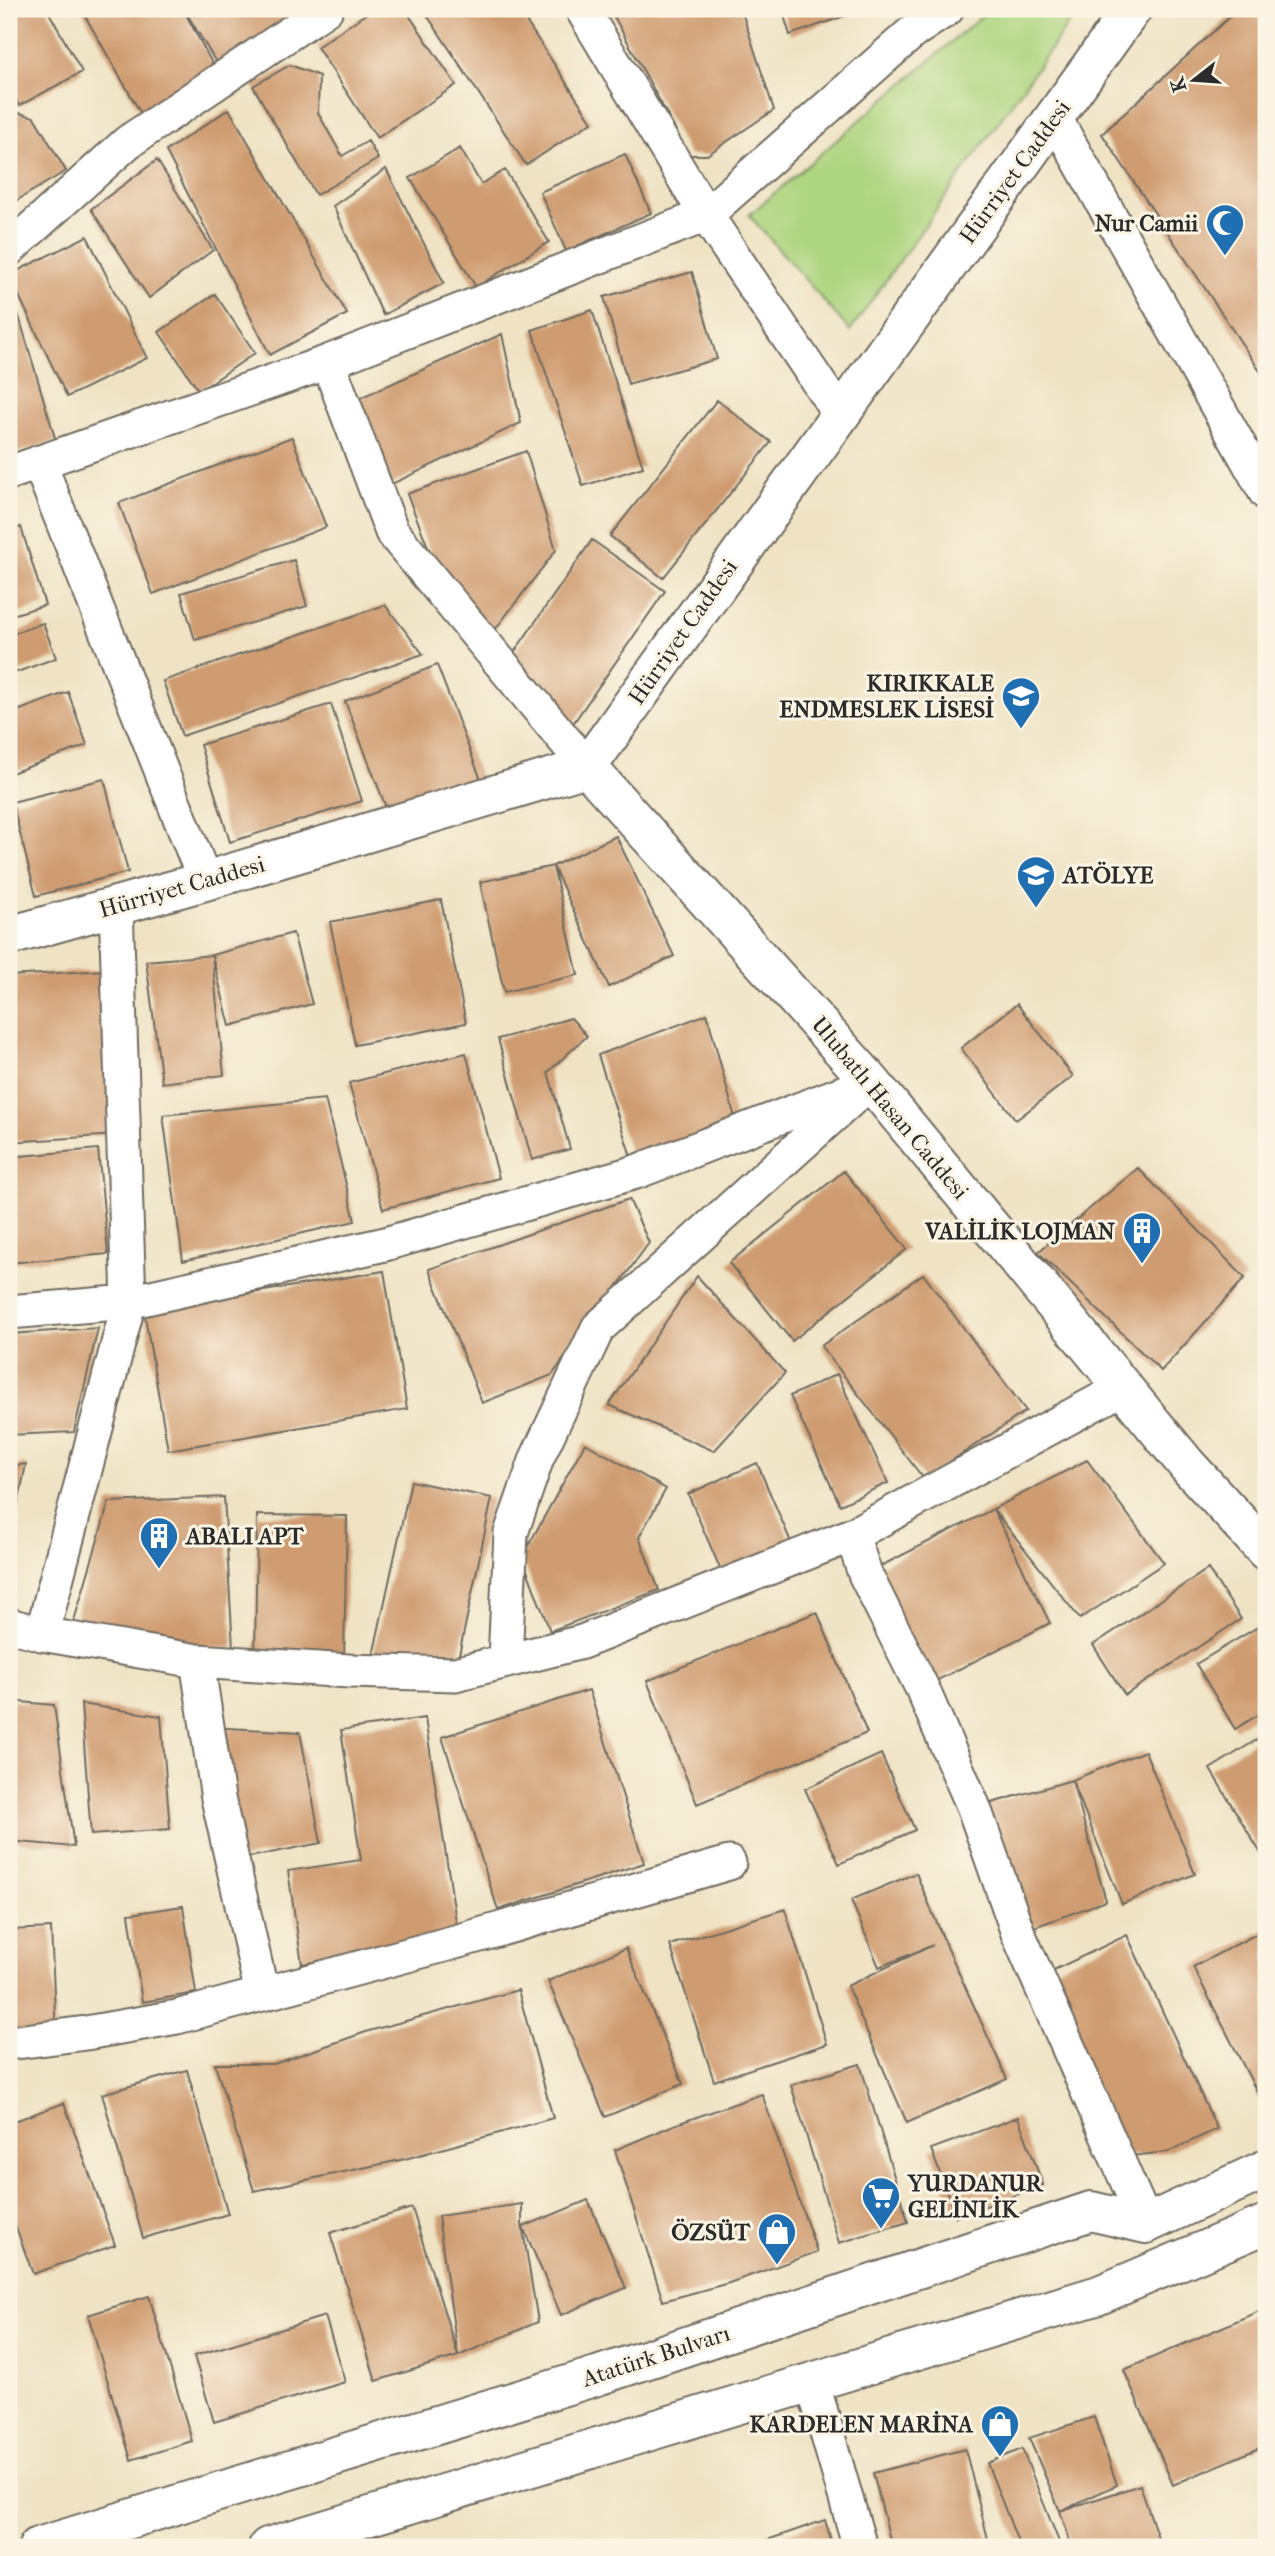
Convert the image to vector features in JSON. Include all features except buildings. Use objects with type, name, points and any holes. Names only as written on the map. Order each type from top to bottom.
[{"type":"street","points":[[9,249],[128,142],[326,9]]},
{"type":"street","points":[[582,9],[706,215],[839,413]]},
{"type":"street","points":[[205,881],[24,468],[328,362],[706,215],[915,30],[947,9]]},
{"type":"street","name":"Hürriyet Caddesi","points":[[9,936],[205,881],[587,767],[1132,9]]},
{"type":"street","points":[[1055,118],[1266,493]]},
{"type":"street","points":[[328,362],[392,532],[587,767]]},
{"type":"street","name":"Ulubatlı Hasan Caddesi","points":[[587,767],[871,1082],[1187,1465],[1266,1551]]},
{"type":"street","points":[[42,1633],[129,1302],[116,905]]},
{"type":"street","points":[[9,1312],[129,1302],[385,1244],[636,1172],[871,1082]]},
{"type":"street","points":[[505,1660],[511,1533],[537,1458],[598,1328],[871,1082]]},
{"type":"street","points":[[9,1625],[197,1661],[349,1671],[455,1674],[582,1642],[852,1535],[1123,1388]]},
{"type":"street","points":[[852,1535],[865,1574],[922,1688],[974,1808],[1018,1933],[1146,2224],[1266,2169]]},
{"type":"street","points":[[197,1661],[218,1798],[262,1994]]},
{"type":"street","points":[[9,2043],[177,2017],[459,1941],[729,1863]]},
{"type":"street","name":"Atatürk Bulvarı","points":[[38,2547],[597,2376],[1091,2211],[1146,2224]]},
{"type":"street","points":[[268,2547],[311,2541],[811,2381],[1099,2295],[1266,2224]]},
{"type":"street","points":[[811,2381],[860,2547]]},
{"type":"green space","points":[[990,9],[1079,9],[850,331],[749,215]]},
{"type":"place","name":"Nur Camii","points":[[1225,257]]},
{"type":"place","name":"KIRIKKALE ENDMESLEK LİSESİ","points":[[1021,730]]},
{"type":"place","name":"ATÖLYE","points":[[1036,909]]},
{"type":"place","name":"VALİLİK LOJMAN","points":[[1142,1265]]},
{"type":"place","name":"ABALI APT","points":[[159,1570]]},
{"type":"place","name":"YURDANUR GELİNLİK","points":[[881,2230]]},
{"type":"place","name":"ÖZSÜT","points":[[777,2266]]},
{"type":"place","name":"KARDELEN MARİNA","points":[[1000,2458]]}]
